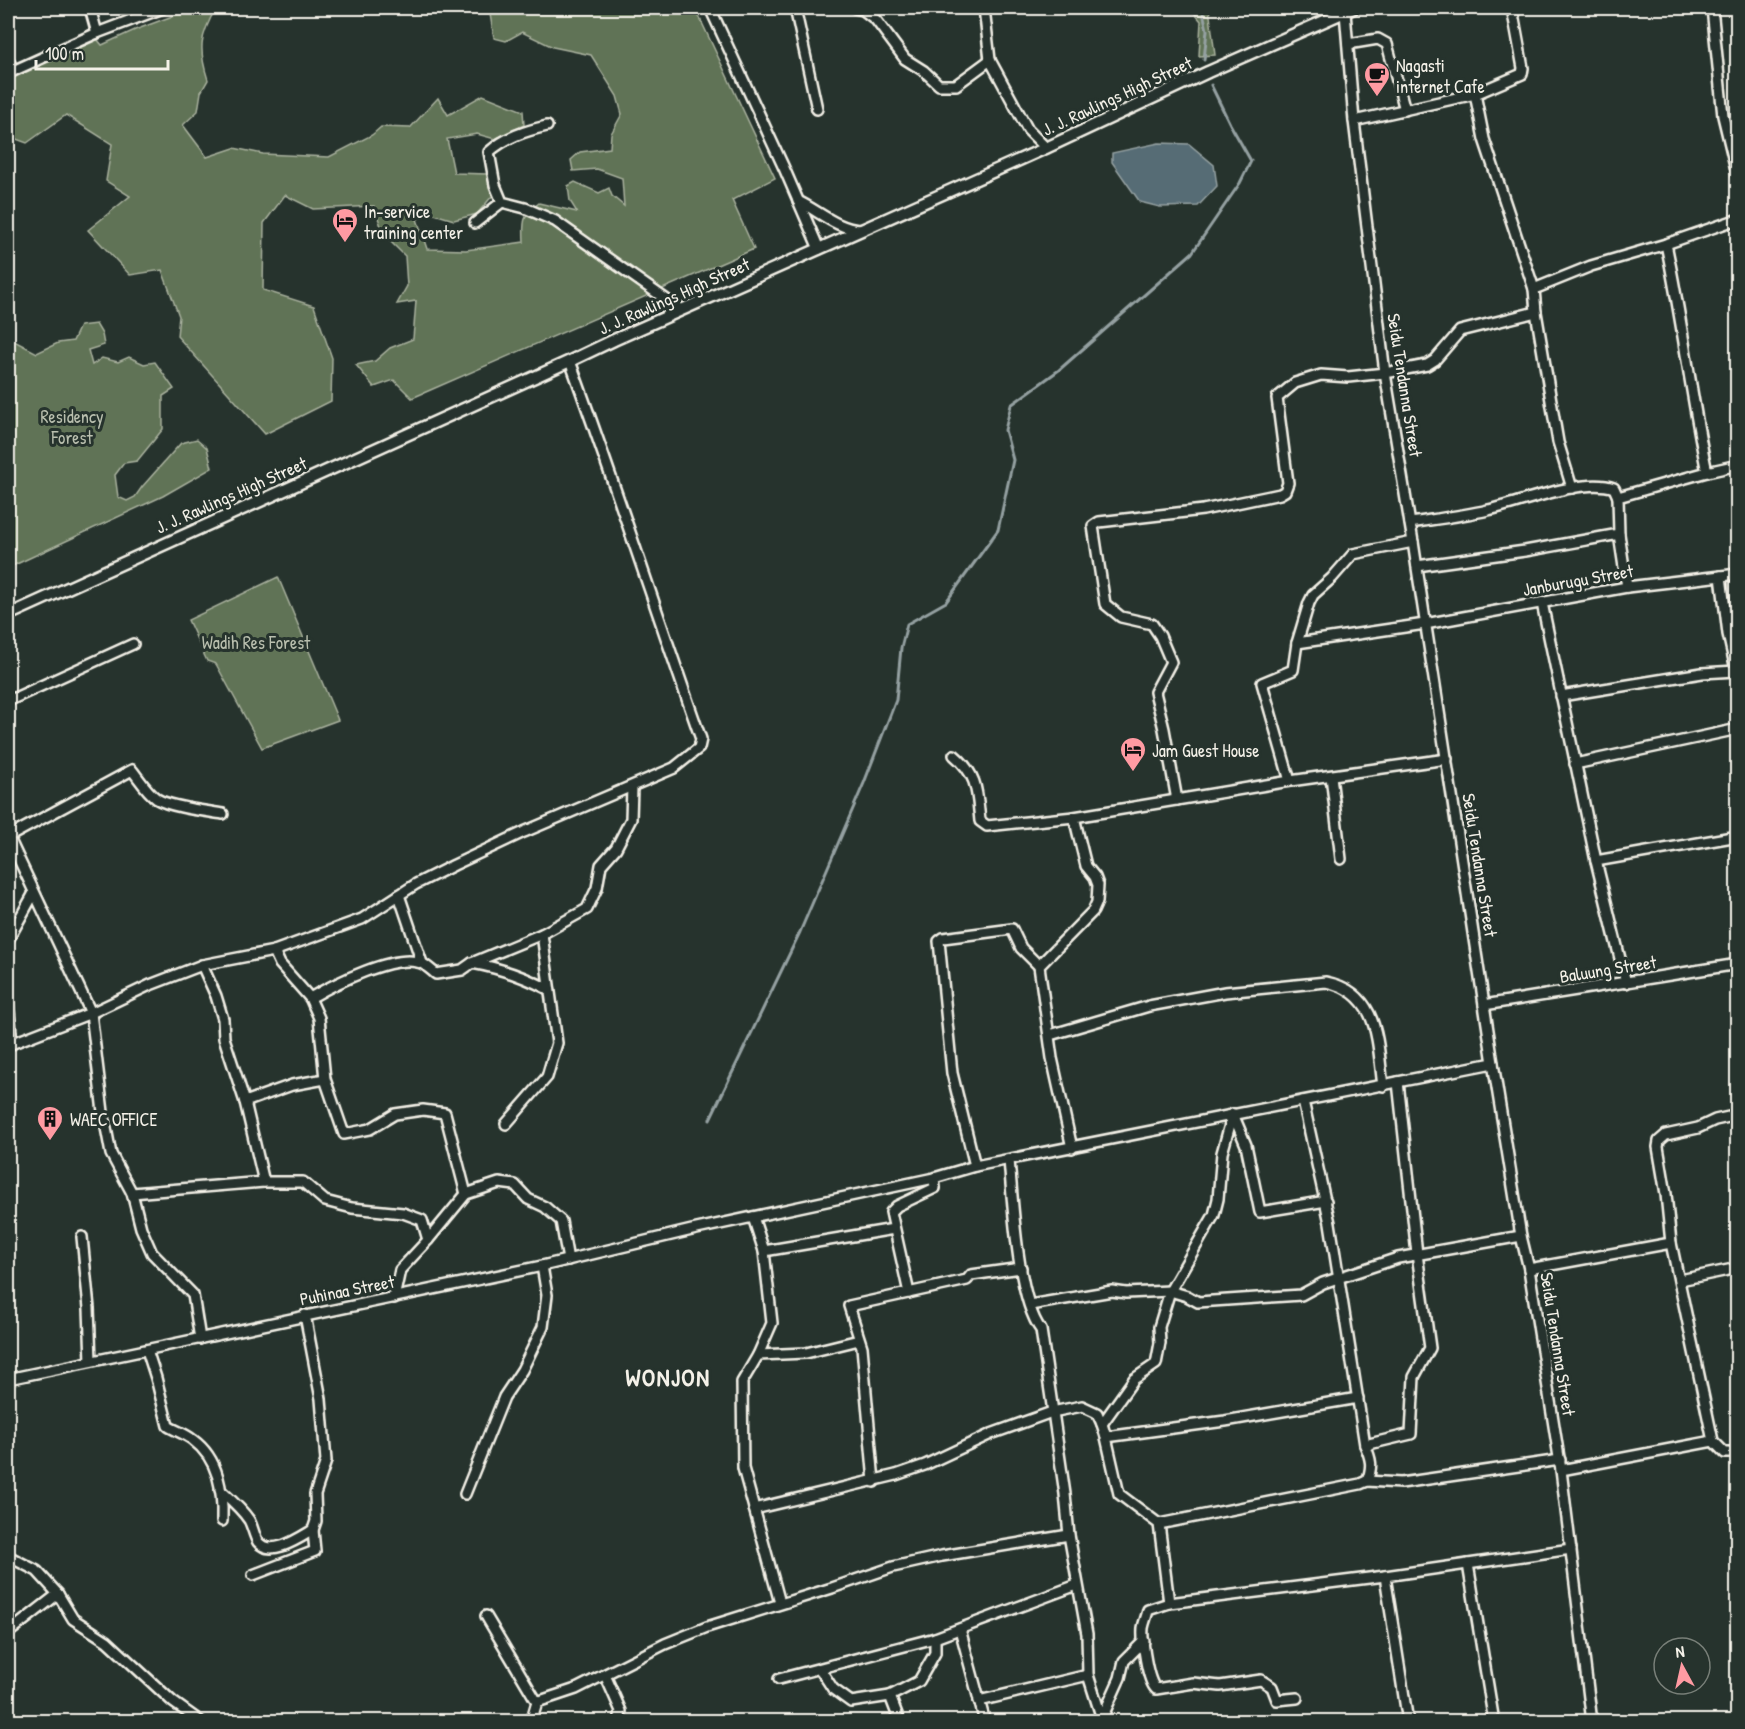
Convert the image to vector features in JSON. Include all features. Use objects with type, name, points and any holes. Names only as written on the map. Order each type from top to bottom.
[{"type":"main road","name":"J. J. Rawlings High Street","points":[[8,615],[1349,10]]},
{"type":"street","points":[[90,8],[98,33]]},
{"type":"street","points":[[8,59],[10,72],[98,33],[163,8]]},
{"type":"street","points":[[710,8],[819,249]]},
{"type":"street","points":[[795,8],[817,110]]},
{"type":"street","points":[[855,8],[863,10],[876,20],[904,59],[924,71],[939,85],[956,85],[990,60]]},
{"type":"street","points":[[984,8],[990,60],[1028,129],[1046,148]]},
{"type":"street","points":[[1354,121],[1475,94],[1522,74],[1523,68],[1512,8]]},
{"type":"street","points":[[1712,8],[1723,116],[1737,178]]},
{"type":"street","name":"Seidu Tendanna Street","points":[[1349,10],[1347,44],[1354,121],[1385,373],[1493,1063],[1560,1465],[1593,1722]]},
{"type":"street","points":[[1347,44],[1378,39],[1387,44],[1405,110]]},
{"type":"street","points":[[1475,94],[1484,139],[1534,290],[1558,442],[1572,488]]},
{"type":"street","points":[[502,202],[495,185],[489,152],[500,143],[528,130],[547,126]]},
{"type":"street","points":[[798,201],[835,223],[854,230],[861,230]]},
{"type":"street","points":[[475,223],[502,202]]},
{"type":"street","points":[[502,202],[525,208],[555,221],[681,310]]},
{"type":"street","points":[[1534,290],[1591,266],[1666,244],[1737,219]]},
{"type":"street","points":[[1666,244],[1679,306],[1693,404],[1707,472]]},
{"type":"street","points":[[1177,800],[1155,692],[1171,662],[1152,624],[1121,616],[1105,604],[1093,526],[1099,522],[1203,510],[1280,494],[1285,491],[1288,483],[1277,398],[1295,383],[1321,375],[1348,377],[1427,365],[1435,360],[1461,331],[1536,312]]},
{"type":"street","points":[[8,998],[10,1044],[91,1013],[150,985],[202,965],[274,951],[362,919],[399,895],[454,865],[524,832],[674,768],[699,748],[701,739],[649,592],[614,481],[570,362]]},
{"type":"street","points":[[1618,497],[1737,465]]},
{"type":"street","points":[[1410,523],[1488,510],[1572,488],[1605,485],[1614,488],[1618,497],[1619,534],[1627,586]]},
{"type":"street","points":[[1417,566],[1525,551],[1619,534]]},
{"type":"street","points":[[1290,781],[1262,683],[1293,670],[1297,643],[1313,595],[1353,554],[1413,542]]},
{"type":"street","name":"Janburugu Street","points":[[1297,643],[1425,624],[1627,586],[1737,574]]},
{"type":"street","points":[[1561,696],[1702,673],[1737,673],[1728,634],[1721,576]]},
{"type":"street","points":[[1542,603],[1596,861],[1626,983]]},
{"type":"street","points":[[8,701],[133,644]]},
{"type":"street","points":[[1575,764],[1737,729]]},
{"type":"street","points":[[954,755],[967,766],[976,783],[980,821],[987,826],[1074,817],[1290,781],[1447,759]]},
{"type":"street","points":[[200,1339],[193,1295],[152,1253],[141,1228],[132,1193],[111,1154],[103,1112],[91,1013],[8,837],[132,770],[145,788],[167,804],[223,813]]},
{"type":"street","points":[[1331,776],[1341,860]]},
{"type":"street","points":[[310,998],[383,965],[401,960],[422,963],[436,974],[462,970],[472,963],[542,934],[587,909],[592,902],[601,865],[616,848],[631,819],[632,787]]},
{"type":"street","points":[[1039,966],[1094,911],[1097,902],[1098,885],[1086,866],[1074,817]]},
{"type":"street","points":[[1596,861],[1737,836]]},
{"type":"street","points":[[8,940],[34,893]]},
{"type":"street","points":[[399,895],[422,963]]},
{"type":"street","points":[[975,1166],[952,1073],[939,941],[943,938],[1012,930],[1021,948],[1039,966],[1052,1058],[1072,1148]]},
{"type":"street","points":[[506,1124],[547,1077],[556,1044],[542,934]]},
{"type":"street","points":[[274,951],[280,964],[310,998],[319,1018],[325,1079],[344,1134],[370,1129],[395,1114],[423,1110],[445,1113],[466,1194]]},
{"type":"street","points":[[472,963],[501,968],[548,989]]},
{"type":"street","name":"Baluung Street","points":[[1484,1005],[1737,963]]},
{"type":"street","points":[[202,965],[216,996],[223,1019],[224,1038],[245,1102],[264,1182]]},
{"type":"street","points":[[1050,1035],[1149,1006],[1225,992],[1326,982],[1339,985],[1359,997],[1374,1022],[1383,1086]]},
{"type":"street","name":"Puhinaa Street","points":[[8,1379],[542,1266],[692,1230],[934,1178],[975,1166],[1493,1063]]},
{"type":"street","points":[[245,1102],[292,1085],[325,1079]]},
{"type":"street","points":[[1365,1445],[1411,1434],[1414,1377],[1430,1348],[1398,1082]]},
{"type":"street","points":[[1303,1101],[1326,1201],[1365,1445],[1372,1462],[1367,1481]]},
{"type":"street","points":[[1233,1114],[1246,1145],[1260,1212],[1326,1201]]},
{"type":"street","points":[[1102,1424],[1134,1379],[1156,1364],[1160,1343],[1159,1327],[1170,1292],[1214,1215],[1222,1153],[1233,1114]]},
{"type":"street","points":[[1737,1115],[1715,1120],[1698,1128],[1666,1135],[1659,1141],[1671,1244],[1713,1441],[1725,1454],[1737,1453]]},
{"type":"street","points":[[1009,1160],[1021,1268],[1035,1321],[1041,1330],[1069,1535],[1087,1634],[1088,1675],[1102,1720]]},
{"type":"street","points":[[909,1293],[891,1212],[897,1206],[935,1188],[934,1178]]},
{"type":"street","points":[[132,1193],[264,1182],[303,1182],[326,1201],[352,1208],[403,1213],[422,1220],[428,1240]]},
{"type":"street","points":[[394,1298],[400,1270],[466,1194],[500,1183],[515,1185],[528,1199],[545,1207],[561,1221],[568,1260]]},
{"type":"street","points":[[753,1217],[764,1251],[772,1323],[758,1355],[742,1382],[743,1468],[780,1603]]},
{"type":"street","points":[[764,1251],[894,1229]]},
{"type":"street","points":[[82,1236],[89,1308],[91,1361]]},
{"type":"street","points":[[1030,1305],[1112,1292],[1170,1292],[1187,1296],[1198,1302],[1301,1295],[1323,1283],[1398,1258],[1521,1236]]},
{"type":"street","points":[[1529,1269],[1671,1244]]},
{"type":"street","points":[[465,1494],[504,1397],[522,1370],[543,1327],[547,1294],[542,1266]]},
{"type":"street","points":[[874,1482],[862,1347],[849,1306],[966,1280],[971,1275],[1021,1268]]},
{"type":"street","points":[[1680,1280],[1737,1268]]},
{"type":"street","points":[[254,1575],[315,1551],[313,1530],[316,1521],[315,1494],[326,1461],[321,1399],[305,1316]]},
{"type":"street","points":[[758,1355],[806,1353],[859,1340]]},
{"type":"street","points":[[147,1350],[168,1426],[193,1439],[208,1454],[218,1474],[222,1521]]},
{"type":"street","points":[[1106,1437],[1225,1421],[1359,1398]]},
{"type":"street","points":[[754,1509],[874,1482],[925,1465],[991,1434],[1052,1412],[1082,1406],[1097,1413],[1102,1424],[1119,1494],[1159,1524],[1169,1603]]},
{"type":"street","points":[[1159,1524],[1367,1481],[1401,1483],[1560,1465],[1713,1441]]},
{"type":"street","points":[[220,1490],[249,1521],[259,1543],[268,1548],[295,1542],[313,1530]]},
{"type":"street","points":[[537,1702],[576,1689],[665,1644],[706,1627],[893,1567],[942,1556],[1069,1535]]},
{"type":"street","points":[[1297,1698],[1277,1700],[1272,1687],[1261,1680],[1220,1686],[1193,1683],[1156,1689],[1150,1684],[1144,1641],[1143,1627],[1148,1610],[1169,1603],[1385,1576],[1571,1549]]},
{"type":"street","points":[[8,1556],[37,1571],[58,1594],[73,1619],[108,1641],[173,1702],[201,1722]]},
{"type":"street","points":[[1468,1564],[1494,1722]]},
{"type":"street","points":[[1385,1576],[1407,1722]]},
{"type":"street","points":[[779,1679],[935,1638],[1077,1585]]},
{"type":"street","points":[[8,1633],[58,1594]]},
{"type":"street","points":[[486,1616],[537,1702],[531,1722]]},
{"type":"street","points":[[960,1629],[985,1722]]},
{"type":"street","points":[[820,1669],[833,1689],[850,1702],[890,1696],[919,1682],[934,1653],[935,1638]]},
{"type":"street","points":[[1102,1720],[1120,1678],[1124,1661],[1144,1641]]},
{"type":"street","points":[[605,1675],[621,1711],[619,1722]]},
{"type":"street","points":[[979,1701],[1088,1675]]},
{"type":"street","points":[[890,1696],[900,1722]]},
{"type":"street","points":[[8,1713],[10,1722]]},
{"type":"green space","points":[[194,8],[216,8],[202,43],[208,80],[201,92],[198,111],[183,125],[207,157],[234,148],[263,154],[329,157],[372,135],[381,127],[410,128],[438,98],[448,115],[483,95],[523,111],[524,125],[495,139],[477,134],[447,139],[454,173],[487,174],[493,195],[477,214],[454,220],[431,213],[417,219],[427,249],[466,250],[524,242],[525,220],[529,211],[539,203],[577,212],[570,201],[568,186],[575,182],[599,193],[609,188],[612,196],[624,206],[622,178],[597,169],[573,171],[571,160],[580,152],[610,148],[611,134],[622,114],[617,96],[591,55],[553,47],[522,32],[506,41],[494,38],[489,8],[695,8],[775,178],[732,200],[754,249],[412,398],[394,380],[374,387],[356,365],[375,361],[390,348],[413,339],[416,301],[397,304],[407,286],[405,256],[384,235],[374,206],[313,209],[285,195],[264,223],[263,290],[314,306],[332,358],[331,401],[265,434],[177,336],[179,316],[162,270],[130,275],[88,230],[130,196],[106,181],[112,144],[66,115],[27,143],[8,136],[8,80],[97,39],[102,45]]},
{"type":"green space","points":[[1190,8],[1209,8],[1215,55],[1199,56],[1201,21]]},
{"type":"green space","name":"Residency Forest","points":[[96,324],[102,334],[104,345],[88,350],[92,365],[102,358],[118,362],[129,357],[144,364],[155,362],[174,389],[163,396],[163,429],[137,461],[124,463],[115,475],[118,497],[127,501],[135,497],[181,443],[197,439],[207,448],[212,468],[163,496],[8,568],[8,329],[14,341],[37,353],[58,343],[73,341],[80,326]]},
{"type":"green space","name":"Wadih Res Forest","points":[[278,577],[338,720],[262,748],[216,664],[207,661],[188,620]]},
{"type":"water","points":[[1159,143],[1189,144],[1214,165],[1217,186],[1198,206],[1160,207],[1140,202],[1112,162],[1112,153]]},
{"type":"waterway","points":[[1202,8],[1207,30],[1204,60]]},
{"type":"waterway","points":[[710,1119],[800,932],[864,783],[896,700],[901,648],[907,624],[946,602],[998,530],[1013,460],[1005,430],[1011,405],[1059,370],[1192,253],[1240,183],[1251,161],[1211,85]]},
{"type":"place","name":"Nagasti internet Cafe","points":[[1377,98]]},
{"type":"place","name":"In-service training center","points":[[345,244]]},
{"type":"place","name":"Jam Guest House","points":[[1133,773]]},
{"type":"place","name":"WAEC OFFICE","points":[[50,1142]]},
{"type":"district","name":"WONJON","points":[[668,1377]]}]
